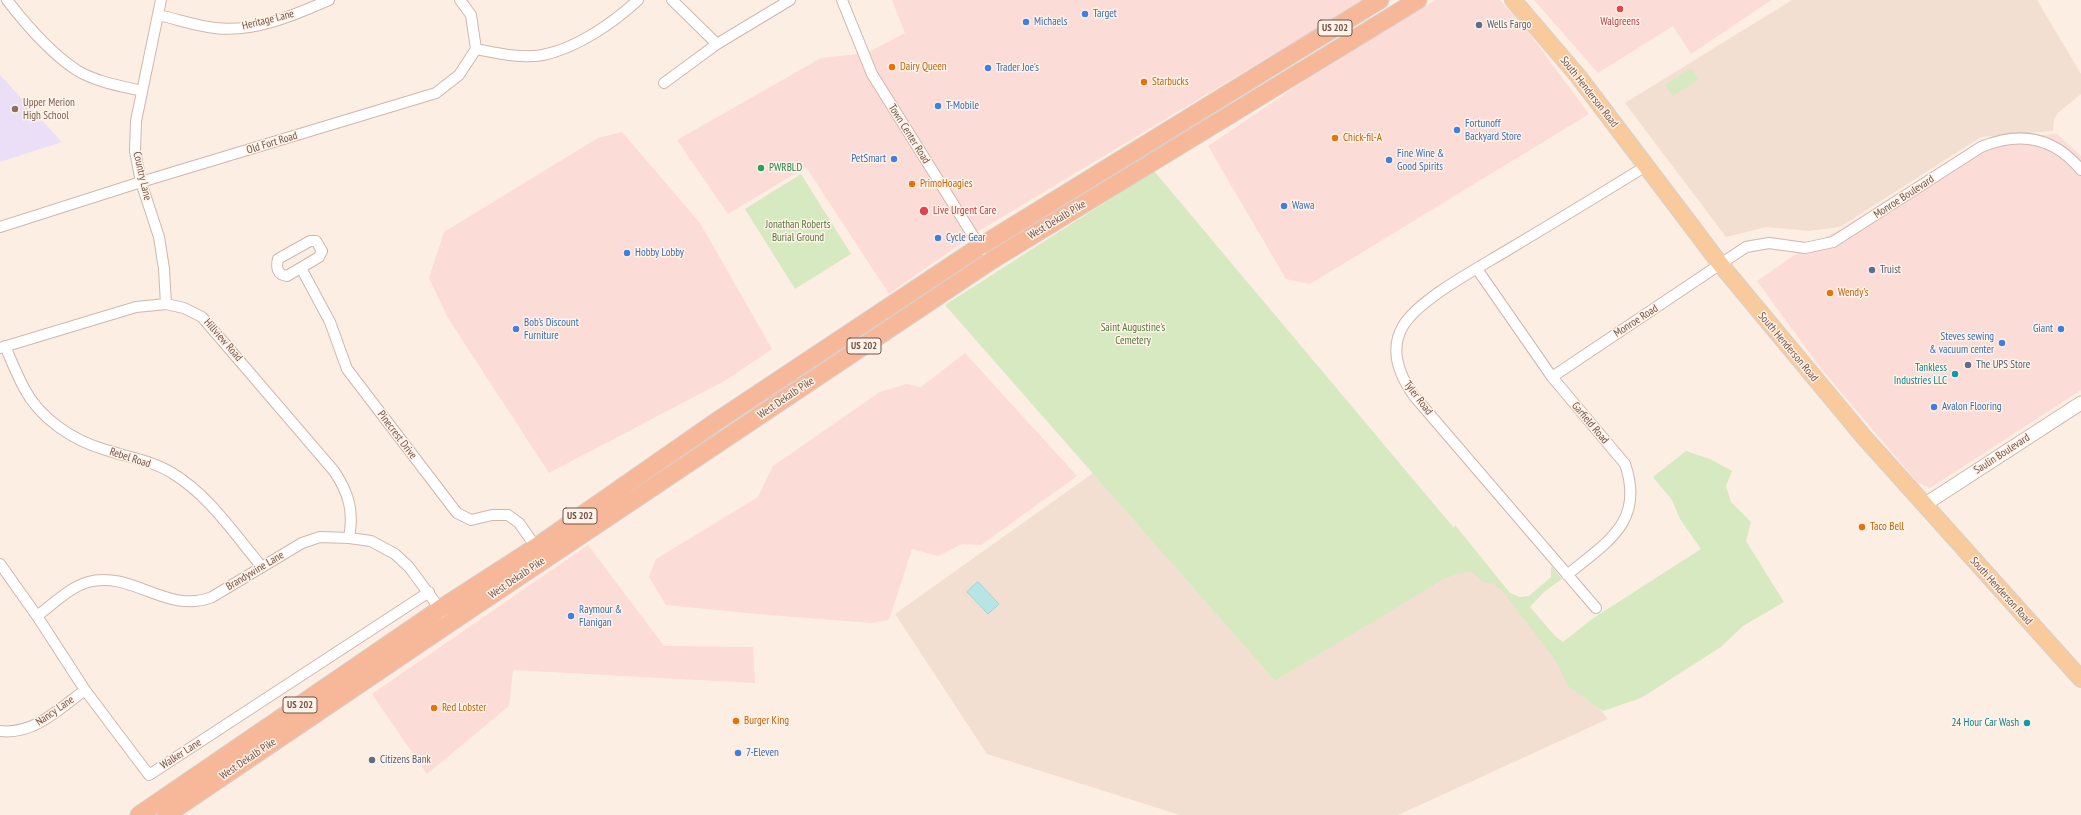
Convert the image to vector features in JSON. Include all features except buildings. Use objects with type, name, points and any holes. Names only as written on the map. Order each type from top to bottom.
[{"type":"highway","name":"West Dekalb Pike","points":[[163,808],[440,608],[536,547],[717,421],[979,247],[1380,0]]},
{"type":"highway","name":"West Dekalb Pike","points":[[140,815],[185,803],[450,623],[989,262],[1170,150],[1418,0]]},
{"type":"highway","points":[[1208,128],[1213,113],[1257,76]]},
{"type":"highway","points":[[1170,150],[1200,116],[1206,106]]},
{"type":"main road","name":"South Henderson Road","points":[[1513,0],[1578,76],[1721,265],[1863,436],[2081,679]]},
{"type":"street","points":[[7,0],[31,30],[56,54],[79,71],[108,83],[142,91]]},
{"type":"street","name":"Country Lane","points":[[161,0],[136,121],[135,151],[141,182],[159,237],[164,269],[166,304]]},
{"type":"street","name":"Heritage Lane","points":[[158,15],[215,28],[242,28],[274,21],[329,0]]},
{"type":"street","points":[[460,0],[471,15],[476,50],[512,55],[542,55],[570,45],[599,29],[625,12],[638,0]]},
{"type":"street","points":[[672,0],[717,44]]},
{"type":"street","points":[[664,83],[717,44],[790,0]]},
{"type":"street","name":"Town Center Road","points":[[842,0],[872,74],[989,262]]},
{"type":"street","name":"Old Fort Road","points":[[0,227],[141,182],[436,93],[459,75],[476,50]]},
{"type":"street","name":"Monroe Boulevard","points":[[1721,265],[1746,247],[1756,244],[1769,243],[1805,248],[1834,242],[1981,146],[1996,140],[2012,138],[2032,139],[2050,144],[2073,160],[2081,170]]},
{"type":"street","name":"Tyler Road","points":[[1596,608],[1414,396],[1399,371],[1396,356],[1398,342],[1403,327],[1411,315],[1421,305],[1476,269],[1646,166]]},
{"type":"street","name":"Monroe Road","points":[[1552,377],[1721,265]]},
{"type":"street","name":"Pinecrest Drive","points":[[301,268],[330,322],[347,369],[457,513],[471,520],[492,515],[508,516],[520,523],[536,547]]},
{"type":"street","name":"Garfield Road","points":[[1476,269],[1552,377],[1625,464],[1632,492],[1625,520],[1615,534],[1567,575]]},
{"type":"street","name":"Hillview Road","points":[[3,347],[136,307],[166,304],[184,308],[202,317],[334,472],[343,485],[350,504],[352,523],[349,538]]},
{"type":"street","name":"Rebel Road","points":[[3,347],[24,389],[44,415],[64,430],[87,444],[146,462],[171,472],[188,483],[262,567]]},
{"type":"street","name":"Saulin Boulevard","points":[[1924,505],[2081,403]]},
{"type":"street","name":"Brandywine Lane","points":[[37,616],[86,582],[102,579],[119,581],[168,599],[185,603],[200,602],[212,597],[302,543],[320,537],[349,538],[371,541],[395,554],[409,567],[450,623]]},
{"type":"street","name":"Walker Lane","points":[[0,564],[37,616],[85,690],[149,775],[428,592]]},
{"type":"street","name":"Nancy Lane","points":[[0,731],[14,732],[38,724],[85,690]]},
{"type":"shaded area","points":[[892,0],[1364,0],[977,232],[889,294],[806,167],[728,214],[677,140],[821,58],[867,53],[905,33]]},
{"type":"shaded area","points":[[1435,0],[1500,0],[1529,33],[1589,114],[1310,284],[1286,279],[1208,146],[1319,71]]},
{"type":"shaded area","points":[[1534,0],[1771,0],[1691,54],[1673,26],[1598,73]]},
{"type":"shaded area","points":[[1792,0],[2037,0],[2081,74],[2081,94],[2059,112],[2054,119],[2053,131],[1981,137],[1840,227],[1809,231],[1766,227],[1726,237],[1625,103]]},
{"type":"shaded area","name":"Upper Merion High School","points":[[0,75],[62,142],[0,162]]},
{"type":"shaded area","points":[[622,132],[700,223],[772,349],[726,380],[549,473],[448,318],[429,278],[444,232],[598,138]]},
{"type":"shaded area","points":[[2057,134],[2081,156],[2081,390],[1930,488],[1917,482],[1823,371],[1757,281],[1805,248],[1839,230],[1983,139]]},
{"type":"shaded area","points":[[965,353],[1077,476],[981,545],[962,544],[938,556],[912,549],[889,620],[871,623],[666,605],[649,577],[656,559],[758,497],[773,466],[880,392],[906,384],[921,387]]},
{"type":"shaded area","points":[[1093,473],[1275,681],[1478,557],[1608,719],[1398,815],[1180,815],[987,754],[895,614]]},
{"type":"shaded area","points":[[588,545],[664,646],[753,647],[755,683],[513,670],[509,706],[427,774],[372,694]]},
{"type":"green space","points":[[1691,68],[1698,80],[1673,96],[1665,85]]},
{"type":"green space","name":"Saint Augustine's Cemetery","points":[[1154,171],[1454,528],[1455,525],[1510,593],[1520,597],[1529,596],[1551,577],[1551,566],[1562,579],[1544,592],[1530,607],[1555,636],[1563,642],[1592,619],[1701,549],[1680,519],[1672,500],[1653,477],[1686,451],[1710,459],[1732,471],[1726,486],[1731,502],[1751,522],[1746,541],[1784,602],[1743,626],[1721,647],[1641,698],[1603,711],[1568,686],[1556,661],[1505,594],[1494,584],[1483,582],[1472,572],[1459,573],[1442,580],[1275,681],[945,305]]},
{"type":"green space","name":"Jonathan Roberts Burial Ground","points":[[801,174],[851,254],[795,289],[745,209]]},
{"type":"water","points":[[978,582],[999,604],[988,614],[967,592]]},
{"type":"place","name":"Walgreens","points":[[1620,9]]},
{"type":"place","name":"Target","points":[[1085,14]]},
{"type":"place","name":"Michaels","points":[[1026,22]]},
{"type":"place","name":"Wells Fargo","points":[[1479,25]]},
{"type":"place","name":"Dairy Queen","points":[[892,67]]},
{"type":"place","name":"Trader Joe's","points":[[988,68]]},
{"type":"place","name":"Starbucks","points":[[1144,82]]},
{"type":"place","name":"T-Mobile","points":[[938,106]]},
{"type":"place","name":"Upper Merion High School","points":[[15,109]]},
{"type":"place","name":"Fortunoff Backyard Store","points":[[1457,130]]},
{"type":"place","name":"Chick-fil-A","points":[[1335,138]]},
{"type":"place","name":"PetSmart","points":[[894,159]]},
{"type":"place","name":"Fine Wine & Good Spirits","points":[[1389,160]]},
{"type":"place","name":"PWRBLD","points":[[761,168]]},
{"type":"place","name":"PrimoHoagies","points":[[912,184]]},
{"type":"place","name":"Wawa","points":[[1284,206]]},
{"type":"place","name":"Live Urgent Care","points":[[924,211]]},
{"type":"place","name":"Cycle Gear","points":[[938,238]]},
{"type":"place","name":"Hobby Lobby","points":[[627,253]]},
{"type":"place","name":"Truist","points":[[1872,270]]},
{"type":"place","name":"Wendy's","points":[[1830,293]]},
{"type":"place","name":"Bob's Discount Furniture","points":[[516,329]]},
{"type":"place","name":"Giant","points":[[2061,329]]},
{"type":"place","name":"Steves sewing & vacuum center","points":[[2002,343]]},
{"type":"place","name":"The UPS Store","points":[[1968,365]]},
{"type":"place","name":"Tankless Industries LLC","points":[[1955,374]]},
{"type":"place","name":"Avalon Flooring","points":[[1934,407]]},
{"type":"place","name":"Taco Bell","points":[[1862,527]]},
{"type":"place","name":"Raymour & Flanigan","points":[[571,616]]},
{"type":"place","name":"Red Lobster","points":[[434,708]]},
{"type":"place","name":"Burger King","points":[[736,721]]},
{"type":"place","name":"24 Hour Car Wash","points":[[2027,723]]},
{"type":"place","name":"7-Eleven","points":[[738,753]]},
{"type":"place","name":"Citizens Bank","points":[[372,760]]}]
